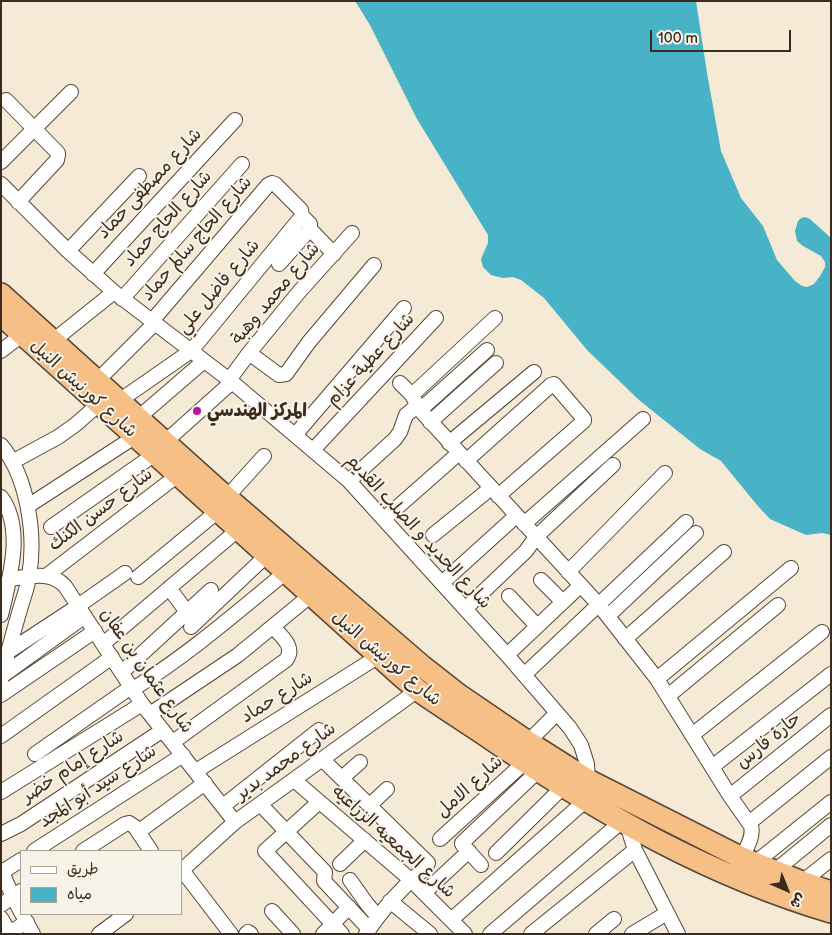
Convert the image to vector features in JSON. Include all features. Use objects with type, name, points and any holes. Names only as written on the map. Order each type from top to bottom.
[{"type":"highway","name":"شارع كورنيش النيل","points":[[1,294],[98,381],[109,402]]},
{"type":"highway","name":"شارع كورنيش النيل","points":[[1,315],[109,402],[217,499],[459,695],[563,787],[624,824],[686,856],[746,883],[831,912]]},
{"type":"highway","name":"شارع كورنيش النيل","points":[[160,448],[178,475],[217,499],[238,529],[418,690],[531,759],[588,780],[749,860],[775,871],[821,886]]},
{"type":"street","points":[[1,162],[71,92]]},
{"type":"street","points":[[5,103],[58,152],[58,158],[55,163],[18,202]]},
{"type":"street","name":"شارع مصطفى حماد","points":[[93,274],[235,120]]},
{"type":"street","name":"شارع الحاج حماد","points":[[54,341],[118,295],[242,164]]},
{"type":"street","points":[[68,251],[139,176]]},
{"type":"street","name":"شارع الحاج سالم حماد","points":[[98,381],[153,322],[265,187],[272,183],[275,184],[302,210],[302,216]]},
{"type":"street","name":"شارع الحديد و الصلب القديم","points":[[1,184],[93,274],[231,381],[349,481],[507,655],[570,728],[588,764],[588,780]]},
{"type":"street","points":[[302,216],[310,224],[310,229],[334,254]]},
{"type":"street","name":"شارع فاضل علي","points":[[12,462],[58,437],[109,402],[191,351],[302,216]]},
{"type":"street","points":[[279,264],[310,229]]},
{"type":"street","name":"شارع محمد وهبة","points":[[50,527],[160,448],[231,381],[249,353],[299,292],[352,234]]},
{"type":"street","points":[[249,353],[279,375],[286,374],[309,342],[374,265]]},
{"type":"street","points":[[295,435],[404,308]]},
{"type":"street","name":"شارع عطية عزام","points":[[312,450],[436,318]]},
{"type":"street","points":[[349,481],[395,438],[400,432],[406,415],[495,318]]},
{"type":"street","points":[[1,351],[23,334]]},
{"type":"street","points":[[416,404],[487,350]]},
{"type":"street","points":[[28,506],[137,427],[204,361]]},
{"type":"street","points":[[430,422],[496,363]]},
{"type":"street","points":[[384,519],[458,452],[534,372]]},
{"type":"street","points":[[400,382],[430,422],[599,605],[657,679],[712,768],[751,826],[749,860]]},
{"type":"street","points":[[433,536],[494,492],[584,421],[584,419],[554,384],[551,384],[458,452]]},
{"type":"street","points":[[442,584],[643,418]]},
{"type":"street","points":[[1,445],[12,462],[28,506],[32,542],[29,577],[2,678]]},
{"type":"street","points":[[138,577],[217,499],[264,456]]},
{"type":"street","points":[[465,609],[526,551],[536,537],[613,465]]},
{"type":"street","points":[[568,572],[665,473]]},
{"type":"street","name":"شارع حسن الكنك","points":[[46,576],[178,475]]},
{"type":"street","points":[[1,615],[13,558],[14,540],[11,520],[3,503]]},
{"type":"street","points":[[524,675],[686,522]]},
{"type":"street","points":[[103,644],[238,529]]},
{"type":"street","points":[[608,616],[696,533]]},
{"type":"street","points":[[1,550],[14,540]]},
{"type":"street","points":[[625,639],[724,552]]},
{"type":"street","points":[[191,628],[267,555]]},
{"type":"street","points":[[657,679],[791,568]]},
{"type":"street","points":[[35,754],[174,662],[286,572]]},
{"type":"street","points":[[2,678],[125,573]]},
{"type":"street","points":[[9,579],[46,576]]},
{"type":"street","name":"شارع عثمان بن عفان","points":[[46,576],[60,580],[65,586],[146,709],[236,822]]},
{"type":"street","points":[[541,580],[563,602]]},
{"type":"street","points":[[507,655],[581,585]]},
{"type":"street","points":[[169,588],[187,612]]},
{"type":"street","points":[[122,672],[211,590]]},
{"type":"street","points":[[1,792],[238,655],[311,595]]},
{"type":"street","points":[[509,596],[537,626]]},
{"type":"street","points":[[668,696],[778,605]]},
{"type":"street","points":[[8,652],[82,611]]},
{"type":"street","points":[[173,742],[286,660],[290,655],[290,649],[272,626]]},
{"type":"street","points":[[1,695],[95,631]]},
{"type":"street","points":[[692,735],[822,632]]},
{"type":"street","name":"شارع حماد","points":[[196,772],[379,656]]},
{"type":"street","points":[[1,736],[112,657]]},
{"type":"street","points":[[712,768],[831,674]]},
{"type":"street","name":"شارع محمد بدير","points":[[182,871],[236,822],[418,690]]},
{"type":"street","points":[[424,893],[465,847],[531,759],[557,713]]},
{"type":"street","name":"حارة فارس","points":[[730,796],[831,715]]},
{"type":"street","name":"شارع إمام خضر","points":[[1,834],[25,821],[163,730]]},
{"type":"street","points":[[223,806],[319,730]]},
{"type":"street","name":"شارع سيد أبو المجد","points":[[36,850],[183,755]]},
{"type":"street","points":[[749,823],[831,756]]},
{"type":"street","points":[[260,804],[325,872],[324,881],[349,907],[368,931],[390,901],[427,867],[428,862],[322,759]]},
{"type":"street","name":"شارع الامل","points":[[465,847],[445,835],[531,759]]},
{"type":"street","points":[[342,778],[360,762]]},
{"type":"street","name":"شارع الجمعيه الزراعيه","points":[[294,780],[411,880],[465,934]]},
{"type":"street","points":[[138,832],[205,783]]},
{"type":"street","points":[[496,853],[563,787]]},
{"type":"street","points":[[370,805],[387,789]]},
{"type":"street","points":[[451,920],[585,801]]},
{"type":"street","points":[[319,802],[266,849],[265,852],[338,929]]},
{"type":"street","points":[[749,860],[831,802]]},
{"type":"street","points":[[85,850],[127,823],[133,825],[151,850]]},
{"type":"street","points":[[490,934],[624,824],[634,850],[678,934]]},
{"type":"street","points":[[775,871],[831,825]]},
{"type":"street","points":[[340,864],[365,840]]},
{"type":"street","points":[[465,847],[481,864]]},
{"type":"street","points":[[531,934],[634,850]]},
{"type":"street","points":[[821,886],[831,859]]},
{"type":"street","points":[[20,861],[2,871],[12,898],[20,911]]},
{"type":"street","points":[[182,871],[231,934]]},
{"type":"street","points":[[350,880],[378,917]]},
{"type":"street","points":[[390,901],[430,934]]},
{"type":"street","points":[[323,934],[338,929],[349,907]]},
{"type":"street","points":[[272,911],[293,934]]},
{"type":"street","points":[[632,934],[667,913]]},
{"type":"street","points":[[99,934],[125,915]]},
{"type":"street","points":[[2,919],[9,933],[26,920]]},
{"type":"street","points":[[596,934],[614,919]]},
{"type":"street","points":[[246,934],[248,932],[252,934]]},
{"type":"water","points":[[355,1],[696,1],[721,151],[741,198],[763,226],[777,260],[795,281],[802,286],[807,287],[814,284],[825,267],[825,262],[821,256],[797,241],[795,231],[798,221],[805,217],[810,219],[831,238],[831,535],[822,533],[806,535],[770,519],[721,461],[700,449],[639,400],[587,350],[544,298],[521,280],[513,277],[503,278],[491,275],[483,267],[481,259],[488,243],[488,235],[417,119],[370,25]]},
{"type":"place","name":"المركز الهندسي","points":[[197,411]]}]
